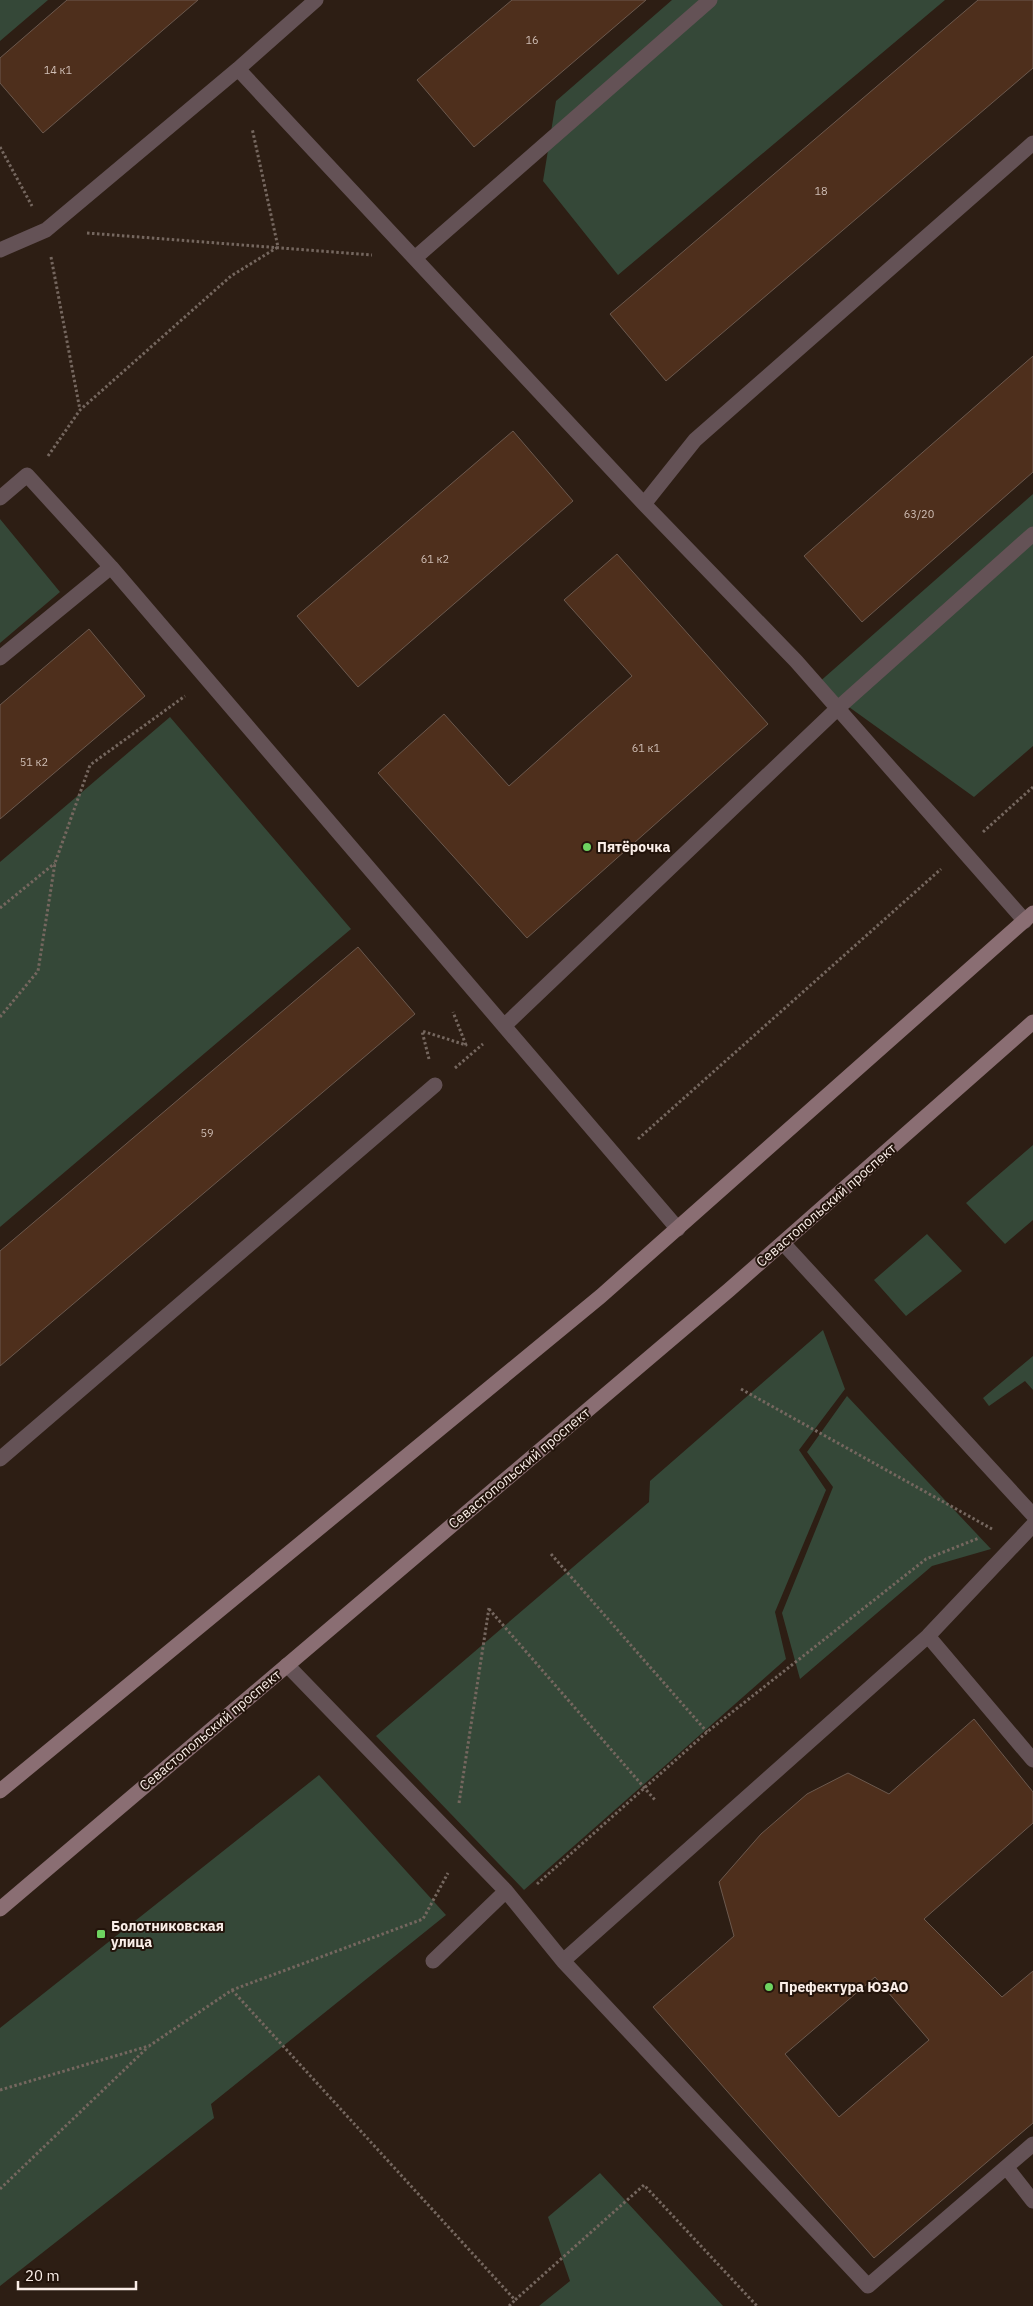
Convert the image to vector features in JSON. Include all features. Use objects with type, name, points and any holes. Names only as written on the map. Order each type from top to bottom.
[{"type":"main road","points":[[0,1791],[601,1296],[1029,917]]},
{"type":"main road","name":"Севастопольский проспект","points":[[0,1909],[783,1243],[1033,1022]]},
{"type":"lane","points":[[0,250],[46,230],[316,0]]},
{"type":"lane","points":[[415,258],[710,0]]},
{"type":"lane","points":[[238,68],[644,504],[796,661],[963,850],[1029,917]]},
{"type":"lane","points":[[644,504],[695,440],[1033,143]]},
{"type":"lane","points":[[0,498],[27,475],[111,567],[678,1229]]},
{"type":"lane","points":[[504,1026],[838,708],[1033,534]]},
{"type":"lane","points":[[0,658],[111,567]]},
{"type":"lane","points":[[0,1459],[435,1086]]},
{"type":"lane","points":[[783,1243],[1033,1515]]},
{"type":"lane","points":[[563,1961],[928,1636],[1033,1524]]},
{"type":"lane","points":[[928,1636],[1033,1760]]},
{"type":"lane","points":[[287,1665],[510,1897],[563,1961],[868,2286],[1033,2144]]},
{"type":"lane","points":[[433,1961],[510,1897]]},
{"type":"lane","points":[[1007,2168],[1033,2201]]},
{"type":"path","points":[[251,125],[278,247]]},
{"type":"path","points":[[0,147],[46,230],[80,410]]},
{"type":"path","points":[[46,230],[415,258]]},
{"type":"path","points":[[27,475],[47,458],[80,410],[231,276],[278,247]]},
{"type":"path","points":[[0,1016],[38,971],[56,863],[90,765],[208,680]]},
{"type":"path","points":[[617,1158],[1033,788]]},
{"type":"path","points":[[0,908],[56,863]]},
{"type":"path","points":[[452,1010],[466,1045],[422,1031],[435,1086],[504,1026]]},
{"type":"path","points":[[510,1897],[645,1788],[707,1732],[926,1559],[996,1532],[741,1390]]},
{"type":"path","points":[[551,1554],[707,1732]]},
{"type":"path","points":[[489,1608],[655,1800]]},
{"type":"path","points":[[0,2188],[149,2046],[232,1990],[335,1952]]},
{"type":"path","points":[[232,1990],[515,2300]]},
{"type":"path","points":[[0,2090],[149,2046]]},
{"type":"path","points":[[509,2306],[644,2185],[757,2306]]},
{"type":"green space","points":[[0,0],[48,0],[0,41]]},
{"type":"green space","points":[[672,0],[945,0],[618,275],[543,181],[556,101]]},
{"type":"green space","points":[[1033,494],[1033,746],[974,797],[817,684]]},
{"type":"green space","points":[[0,519],[60,592],[0,643]]},
{"type":"green space","points":[[170,717],[351,929],[0,1227],[0,862]]},
{"type":"green space","points":[[1033,1145],[1033,1220],[1005,1244],[966,1203]]},
{"type":"green space","points":[[927,1234],[962,1271],[906,1316],[874,1280]]},
{"type":"green space","points":[[823,1330],[845,1389],[799,1450],[826,1490],[775,1612],[786,1659],[524,1890],[376,1736],[649,1502],[650,1481]]},
{"type":"green space","points":[[1033,1356],[1033,1390],[1025,1381],[989,1406],[983,1398]]},
{"type":"green space","points":[[847,1396],[991,1549],[932,1566],[800,1679],[782,1613],[833,1487],[807,1452]]},
{"type":"green space","points":[[319,1775],[446,1915],[211,2104],[214,2118],[0,2286],[0,2028]]},
{"type":"green space","points":[[600,2173],[723,2306],[539,2306],[570,2281],[548,2217]]},
{"type":"building","points":[[67,0],[198,0],[43,133],[0,83],[0,58]]},
{"type":"building","points":[[512,0],[646,0],[474,147],[417,80]]},
{"type":"building","points":[[978,0],[1033,0],[1033,68],[666,381],[610,314]]},
{"type":"building","points":[[1033,356],[1033,472],[862,622],[804,556]]},
{"type":"building","points":[[513,431],[573,501],[358,687],[297,616]]},
{"type":"building","points":[[617,554],[768,724],[527,938],[378,773],[444,714],[509,786],[632,676],[564,600]]},
{"type":"building","points":[[89,629],[145,696],[0,819],[0,705]]},
{"type":"building","points":[[358,947],[415,1014],[0,1366],[0,1251]]},
{"type":"building","name":"Префектура ЮЗАО","points":[[974,1719],[1033,1792],[1033,1823],[924,1919],[1002,1997],[1033,1971],[1033,2123],[874,2258],[653,2007],[734,1936],[719,1882],[761,1834],[807,1794],[848,1773],[889,1794]],"holes":[[[875,1977],[929,2040],[839,2117],[785,2054]]]},
{"type":"place","name":"Пятёрочка","points":[[587,847]]},
{"type":"place","name":"Болотниковская улица","points":[[101,1934]]},
{"type":"place","name":"Префектура ЮЗАО","points":[[769,1987]]}]
